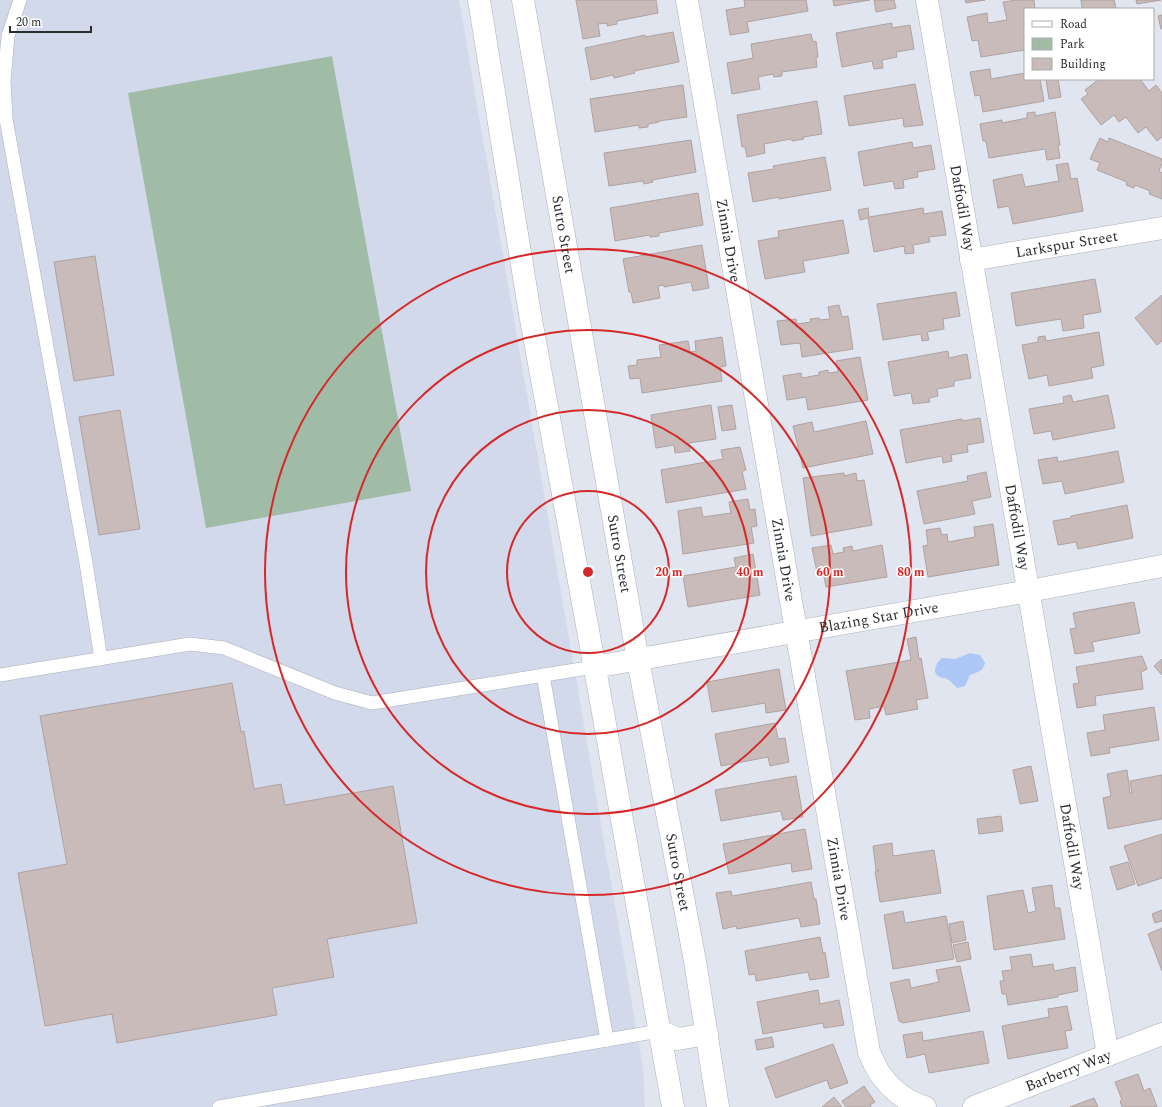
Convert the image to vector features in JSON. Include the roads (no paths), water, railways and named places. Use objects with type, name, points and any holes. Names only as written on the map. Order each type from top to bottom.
[{"type":"street","points":[[479,0],[530,314],[672,1107]]},
{"type":"street","name":"Sutro Street","points":[[523,0],[638,660],[707,1034],[718,1107]]},
{"type":"street","name":"Zinnia Drive","points":[[688,0],[869,1052],[880,1075],[898,1093],[918,1105]]},
{"type":"street","name":"Daffodil Way","points":[[927,0],[1108,1055]]},
{"type":"street","name":"Larkspur Street","points":[[971,260],[1162,228]]},
{"type":"street","name":"Blazing Star Drive","points":[[594,667],[1029,591],[1162,566]]},
{"type":"street","points":[[659,1031],[678,1039],[707,1034]]},
{"type":"street","name":"Barberry Way","points":[[974,1107],[1162,1034]]},
{"type":"lane","points":[[20,0],[8,36],[4,81],[6,119],[86,563],[101,659]]},
{"type":"lane","points":[[0,676],[190,644],[224,648],[335,693],[372,703],[594,667]]},
{"type":"lane","points":[[543,675],[607,1040]]},
{"type":"lane","points":[[219,1107],[659,1031]]},
{"type":"water","points":[[970,653],[980,655],[985,663],[981,670],[970,675],[965,686],[957,688],[945,678],[937,675],[935,668],[942,658],[955,659]]}]
